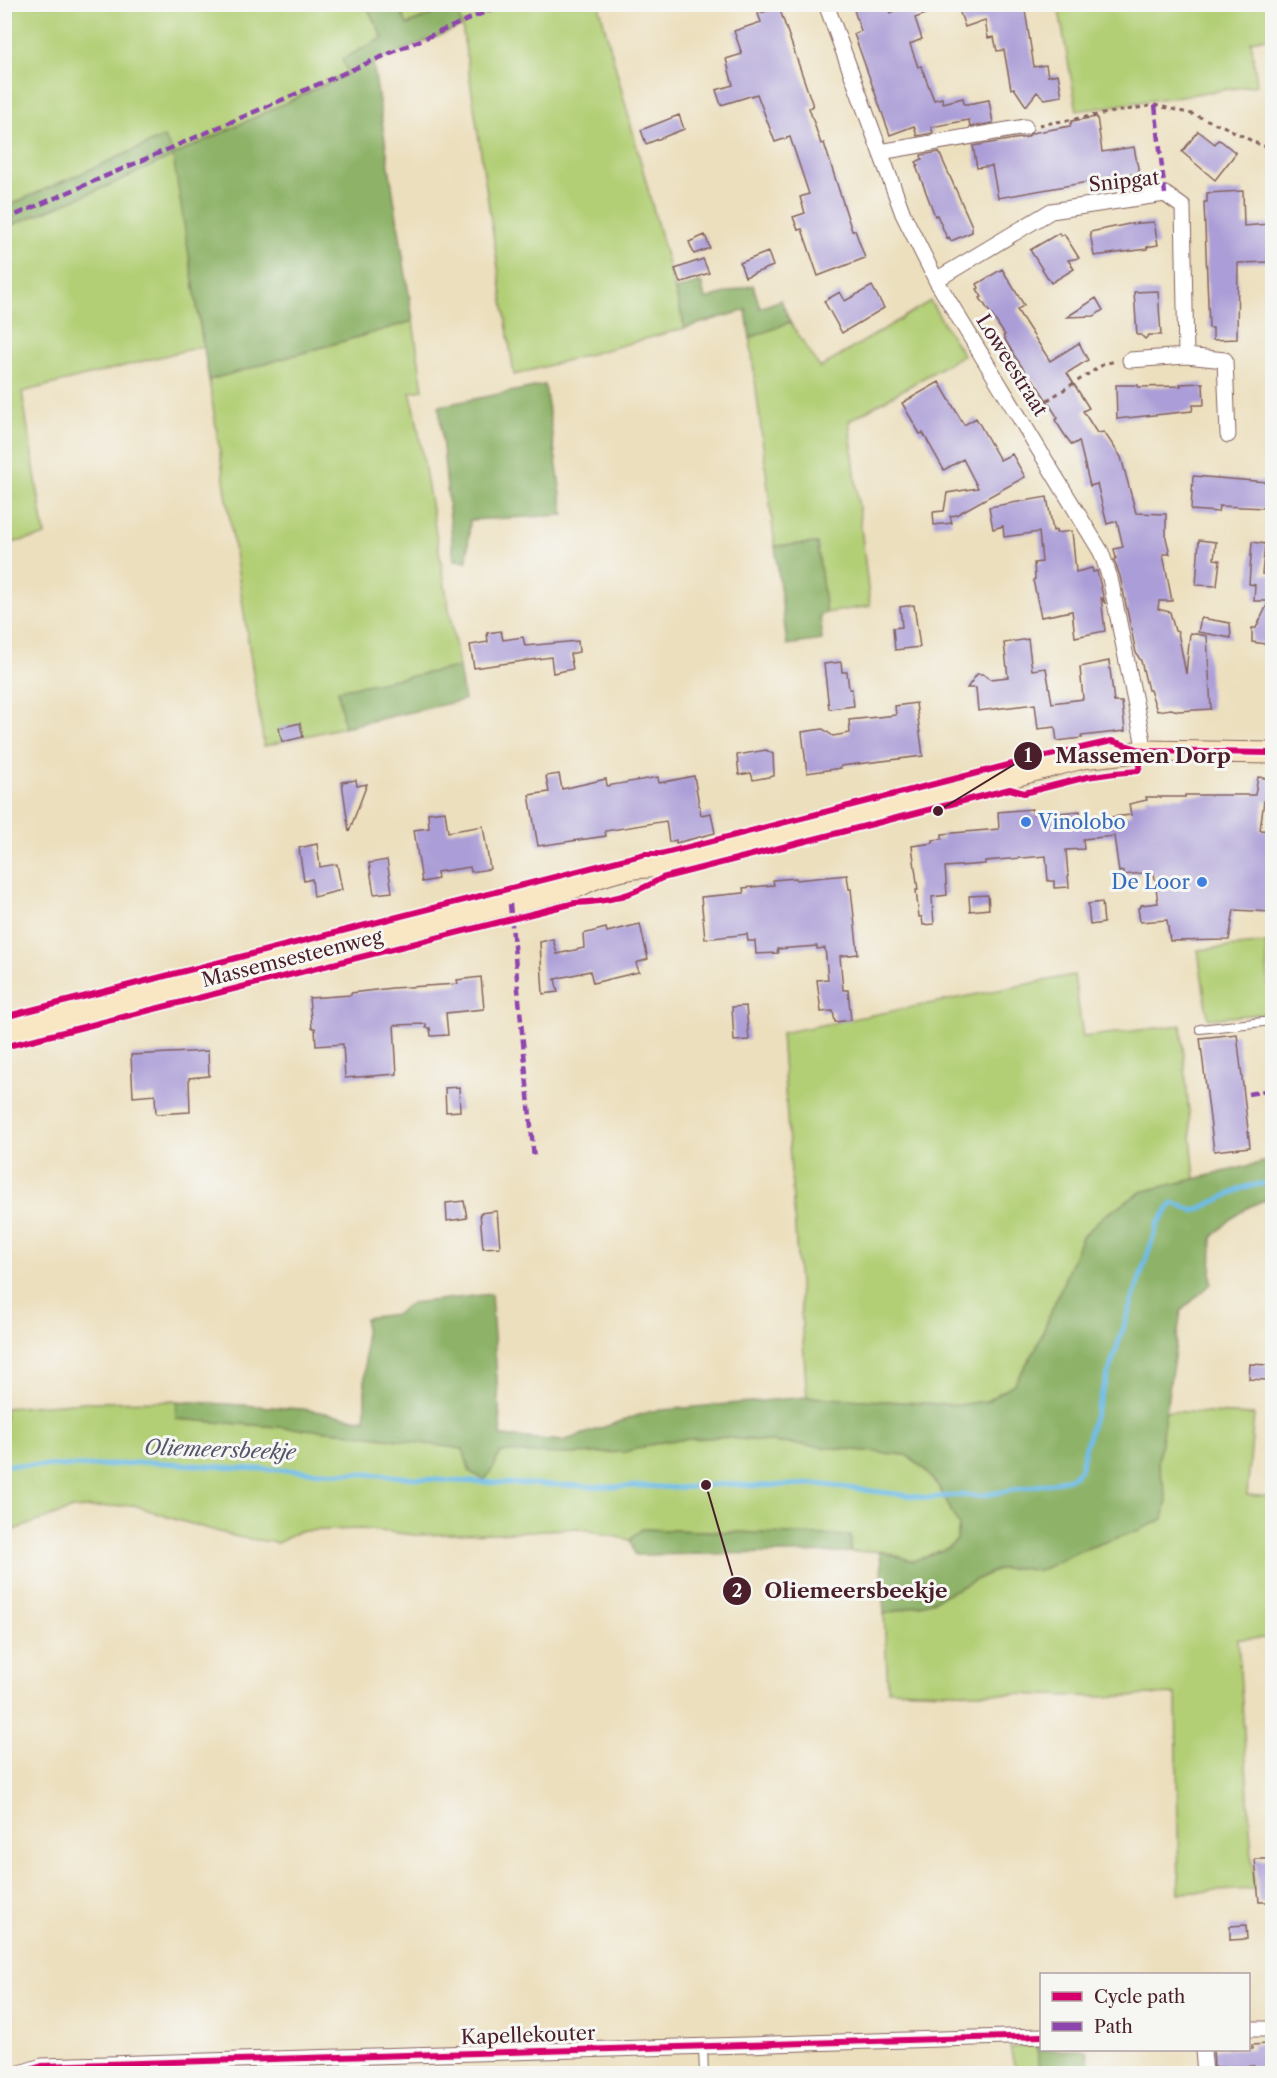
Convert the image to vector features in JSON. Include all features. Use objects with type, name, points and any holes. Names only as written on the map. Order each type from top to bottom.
[{"type":"main road","name":"Massemsesteenweg","points":[[4,1032],[579,886],[603,876],[643,867],[655,867],[1082,758],[1145,751],[1272,753]]},
{"type":"street","name":"Loweestraat","points":[[826,4],[903,214],[936,280],[1101,552],[1110,578],[1145,751]]},
{"type":"street","points":[[880,152],[1025,127]]},
{"type":"street","name":"Snipgat","points":[[936,280],[1051,211],[1166,194],[1183,207],[1186,356]]},
{"type":"street","points":[[1130,360],[1186,356],[1225,360],[1227,435]]},
{"type":"street","points":[[1250,2030],[1272,2028]]},
{"type":"street","name":"Kapellekouter","points":[[17,2073],[42,2066],[1040,2036]]},
{"type":"street","points":[[1203,2051],[1205,2073]]},
{"type":"lane","points":[[1200,1029],[1272,1022]]},
{"type":"lane","points":[[703,2046],[704,2073]]},
{"type":"path","points":[[1025,127],[1155,105],[1192,114],[1225,127],[1260,145],[1272,148]]},
{"type":"path","points":[[1020,418],[1104,364],[1130,360]]},
{"type":"green space","points":[[5,5],[366,5],[383,38],[342,59],[348,73],[174,156],[203,346],[22,392],[45,536],[5,544],[5,228],[112,184],[164,137],[5,207]]},
{"type":"green space","points":[[366,5],[398,5],[407,25],[455,5],[462,26],[373,63],[413,321],[209,380],[173,156],[5,228],[5,207],[164,137],[174,155],[348,74],[342,59],[383,38]]},
{"type":"green space","points":[[398,5],[454,5],[406,25]]},
{"type":"green space","points":[[454,5],[599,5],[685,328],[514,375],[462,26]]},
{"type":"green space","points":[[1058,5],[1272,5],[1272,37],[1251,41],[1257,85],[1077,111]]},
{"type":"green space","points":[[701,282],[705,299],[753,285],[760,308],[781,300],[790,322],[750,338],[746,310],[685,328],[675,290]]},
{"type":"green space","points":[[930,301],[963,355],[849,421],[870,606],[826,613],[817,543],[775,546],[750,338],[790,322],[820,368]]},
{"type":"green space","points":[[413,321],[423,390],[410,392],[459,667],[339,690],[344,727],[264,746],[209,380]]},
{"type":"green space","points":[[545,385],[564,515],[470,520],[467,561],[454,560],[439,406]]},
{"type":"green space","points":[[817,543],[826,613],[820,615],[822,640],[787,645],[775,546]]},
{"type":"green space","points":[[459,667],[464,700],[344,727],[338,690]]},
{"type":"green space","points":[[1266,943],[1270,1013],[1208,1019],[1198,950]]},
{"type":"green space","points":[[1074,975],[1083,1037],[1181,1025],[1195,1179],[1141,1192],[1082,1237],[1035,1351],[1014,1384],[987,1401],[958,1405],[807,1397],[781,1033]]},
{"type":"green space","points":[[1272,1160],[1272,1198],[1254,1204],[1239,1213],[1212,1238],[1211,1284],[1181,1311],[1158,1462],[1167,1500],[1163,1519],[1077,1552],[1039,1571],[1020,1568],[998,1569],[928,1603],[884,1614],[880,1551],[913,1561],[948,1548],[957,1540],[959,1526],[939,1487],[924,1469],[906,1455],[720,1437],[665,1441],[625,1452],[570,1454],[500,1452],[485,1480],[470,1472],[463,1449],[342,1432],[176,1419],[177,1401],[303,1409],[365,1420],[365,1318],[396,1314],[411,1303],[491,1294],[501,1436],[563,1441],[651,1411],[807,1397],[958,1405],[987,1401],[1014,1384],[1035,1351],[1082,1237],[1102,1217],[1141,1192]]},
{"type":"green space","points":[[177,1401],[177,1419],[342,1432],[464,1449],[470,1471],[494,1467],[500,1452],[570,1454],[625,1452],[665,1441],[720,1437],[906,1455],[924,1469],[939,1487],[959,1526],[957,1540],[948,1548],[913,1561],[880,1551],[850,1552],[851,1536],[642,1529],[630,1540],[578,1528],[415,1535],[362,1529],[299,1531],[278,1543],[237,1537],[134,1505],[72,1509],[5,1533],[5,1408],[86,1402]]},
{"type":"green space","points":[[1165,1411],[1254,1415],[1247,1495],[1272,1497],[1272,1638],[1238,1639],[1254,1889],[1179,1893],[1176,1694],[1104,1697],[888,1690],[884,1614],[928,1603],[998,1569],[1020,1568],[1039,1571],[1077,1552],[1163,1519],[1167,1500],[1158,1462]]},
{"type":"green space","points":[[642,1529],[851,1536],[850,1552],[635,1555],[630,1540]]},
{"type":"green space","points":[[1037,2045],[1039,2073],[1016,2073],[1010,2048]]},
{"type":"green space","points":[[1037,2045],[1040,2045],[1040,2051],[1087,2051],[1090,2073],[1039,2073]]},
{"type":"building","points":[[852,4],[887,4],[890,13],[913,4],[946,4],[947,6],[915,18],[922,39],[910,44],[918,67],[921,66],[934,100],[942,98],[943,103],[963,98],[964,104],[968,104],[989,100],[993,123],[970,127],[969,120],[931,127],[933,133],[917,136],[914,126],[890,135],[854,34],[861,31]]},
{"type":"building","points":[[957,4],[1024,4],[1034,67],[1046,65],[1048,76],[1058,74],[1062,96],[1045,99],[1037,92],[1026,106],[1014,88],[1011,89],[1004,50],[997,51],[994,37],[988,38],[985,20],[965,27]]},
{"type":"building","points":[[779,7],[813,106],[809,108],[821,144],[824,143],[852,231],[855,230],[865,258],[818,276],[802,229],[798,230],[793,217],[805,213],[800,197],[809,194],[790,137],[775,142],[757,94],[721,105],[716,90],[733,85],[726,59],[742,54],[734,31],[761,22],[758,14]]},
{"type":"building","points":[[679,115],[684,129],[646,144],[641,130]]},
{"type":"building","points":[[1097,117],[1102,152],[1134,147],[1139,173],[998,198],[992,166],[977,168],[973,146],[1027,137],[1032,133],[1070,126],[1072,121]]},
{"type":"building","points":[[1198,131],[1215,144],[1218,140],[1221,141],[1236,153],[1215,180],[1182,152]]},
{"type":"building","points":[[939,152],[972,226],[972,232],[951,241],[949,237],[947,238],[937,215],[935,216],[916,166],[918,165],[916,162],[922,159],[921,155]]},
{"type":"building","points":[[1243,191],[1244,226],[1269,224],[1272,262],[1238,263],[1237,339],[1213,340],[1213,328],[1209,328],[1204,202],[1207,202],[1207,193]]},
{"type":"building","points":[[1154,222],[1158,245],[1147,247],[1147,249],[1094,256],[1090,232],[1129,224]]},
{"type":"building","points":[[1059,233],[1061,236],[1064,234],[1079,258],[1068,260],[1074,269],[1051,283],[1030,250]]},
{"type":"building","points":[[705,235],[710,248],[694,254],[689,242]]},
{"type":"building","points":[[768,252],[773,266],[745,277],[740,263]]},
{"type":"building","points":[[703,259],[709,273],[680,283],[675,269]]},
{"type":"building","points":[[1002,269],[1024,305],[1017,310],[1050,361],[1079,343],[1088,360],[1067,373],[1089,408],[1083,411],[1097,433],[1104,432],[1121,457],[1136,513],[1166,514],[1166,538],[1170,554],[1163,554],[1172,601],[1159,601],[1158,609],[1170,612],[1175,631],[1178,632],[1186,674],[1190,633],[1207,636],[1211,709],[1157,711],[1150,690],[1148,690],[1141,661],[1136,653],[1120,576],[1114,560],[1116,558],[1114,549],[1123,547],[1117,521],[1107,524],[1097,484],[1090,486],[1079,441],[1072,445],[1064,434],[1055,420],[1058,418],[1033,379],[1031,380],[1014,355],[1003,336],[1005,335],[980,298],[982,297],[977,284]]},
{"type":"building","points":[[872,286],[884,308],[842,333],[824,301],[840,292],[845,301]]},
{"type":"building","points":[[1158,291],[1161,335],[1149,335],[1145,339],[1137,335],[1134,292]]},
{"type":"building","points":[[1096,298],[1103,310],[1094,316],[1067,317]]},
{"type":"building","points":[[939,382],[964,425],[976,418],[1000,460],[1012,454],[1025,477],[956,515],[950,516],[952,523],[934,525],[933,512],[944,511],[947,493],[978,488],[963,459],[944,470],[923,433],[920,434],[902,403]]},
{"type":"building","points":[[1203,383],[1204,405],[1193,405],[1192,411],[1117,419],[1116,385],[1138,385],[1138,387]]},
{"type":"building","points":[[1193,476],[1267,482],[1266,508],[1219,506],[1218,512],[1191,510]]},
{"type":"building","points":[[1047,497],[1053,531],[1056,530],[1056,533],[1072,531],[1076,572],[1092,568],[1093,572],[1097,571],[1105,604],[1101,597],[1105,631],[1075,637],[1072,611],[1041,617],[1033,580],[1035,579],[1034,563],[1042,562],[1039,532],[1004,537],[1003,526],[993,529],[989,507]]},
{"type":"building","points":[[1199,540],[1216,542],[1214,559],[1220,560],[1217,586],[1196,585]]},
{"type":"building","points":[[1252,542],[1265,544],[1262,574],[1272,575],[1272,645],[1252,642],[1252,628],[1256,628],[1269,601],[1254,601],[1255,585],[1249,584]]},
{"type":"building","points":[[914,605],[920,647],[895,650],[893,628],[902,627],[900,607]]},
{"type":"building","points":[[1201,618],[1230,623],[1231,638],[1198,632]]},
{"type":"building","points":[[501,631],[503,640],[523,637],[525,646],[578,641],[579,652],[570,654],[573,669],[553,673],[551,657],[474,668],[470,645],[488,642],[487,633]]},
{"type":"building","points":[[1028,639],[1032,670],[1046,668],[1052,703],[1083,699],[1080,667],[1109,661],[1114,702],[1122,702],[1125,731],[1057,741],[1055,727],[1038,729],[1035,704],[978,711],[976,688],[967,688],[977,674],[983,674],[990,679],[1008,677],[1004,643]]},
{"type":"building","points":[[841,662],[842,672],[847,672],[854,706],[829,709],[824,664]]},
{"type":"building","points":[[916,703],[923,756],[841,766],[841,768],[807,773],[802,732],[823,729],[833,736],[850,733],[849,720],[896,715],[895,706]]},
{"type":"building","points":[[300,723],[303,737],[282,742],[279,728]]},
{"type":"building","points":[[766,750],[773,754],[774,776],[753,780],[751,773],[739,775],[737,755]]},
{"type":"building","points":[[559,774],[562,789],[606,779],[607,786],[658,777],[659,783],[694,776],[701,815],[711,813],[715,833],[676,843],[676,840],[669,842],[666,821],[605,831],[606,836],[538,846],[529,795],[549,792],[546,776]]},
{"type":"building","points":[[1258,777],[1272,779],[1272,802],[1264,801],[1260,830],[1272,831],[1272,912],[1234,910],[1229,940],[1170,941],[1167,920],[1140,922],[1138,908],[1141,905],[1158,903],[1154,872],[1123,875],[1123,871],[1119,872],[1114,836],[1083,839],[1084,849],[1066,850],[1069,887],[1054,888],[1054,881],[1048,881],[1046,856],[945,867],[947,895],[932,897],[934,924],[923,925],[922,917],[919,917],[912,846],[933,843],[933,840],[942,839],[942,834],[999,829],[998,812],[1032,809],[1033,814],[1037,815],[1080,811],[1081,820],[1131,815],[1129,804],[1147,800],[1146,797],[1255,795]]},
{"type":"building","points":[[356,780],[357,786],[367,784],[349,832],[342,782]]},
{"type":"building","points":[[445,811],[448,832],[483,826],[490,869],[471,872],[470,867],[437,872],[438,879],[422,882],[414,830],[429,828],[428,813]]},
{"type":"building","points":[[317,844],[320,867],[337,864],[342,890],[314,897],[312,879],[304,881],[299,848]]},
{"type":"building","points":[[387,860],[392,892],[374,894],[369,863]]},
{"type":"building","points":[[847,875],[849,889],[851,889],[858,954],[840,956],[843,990],[848,990],[851,1020],[835,1022],[833,1011],[821,1012],[817,980],[828,979],[825,948],[817,949],[817,946],[777,949],[778,953],[756,954],[755,941],[748,941],[747,934],[705,939],[701,897],[744,893],[743,888],[774,885],[773,880]]},
{"type":"building","points":[[988,895],[989,909],[970,911],[969,896]]},
{"type":"building","points":[[1102,902],[1104,923],[1090,925],[1088,904]]},
{"type":"building","points":[[640,924],[648,959],[636,963],[639,972],[593,983],[590,971],[555,979],[558,992],[543,994],[540,942],[553,939],[557,954],[584,948],[583,934],[606,928],[607,932]]},
{"type":"building","points":[[481,977],[484,1009],[446,1013],[448,1035],[431,1036],[430,1028],[426,1028],[426,1024],[394,1025],[397,1074],[345,1078],[343,1044],[316,1046],[309,998],[351,995],[351,993],[392,988],[458,984],[457,980]]},
{"type":"building","points":[[746,1006],[749,1040],[734,1041],[732,1007]]},
{"type":"building","points":[[1237,1034],[1250,1147],[1214,1151],[1200,1038]]},
{"type":"building","points":[[208,1051],[209,1076],[189,1078],[190,1112],[156,1114],[155,1095],[133,1097],[131,1055]]},
{"type":"building","points":[[459,1087],[460,1111],[446,1112],[445,1088]]},
{"type":"building","points":[[464,1201],[467,1218],[447,1221],[446,1203]]},
{"type":"building","points":[[497,1211],[500,1247],[483,1248],[480,1213]]},
{"type":"building","points":[[1250,1364],[1268,1365],[1267,1380],[1249,1379]]},
{"type":"building","points":[[1255,1859],[1272,1859],[1272,1902],[1259,1902]]},
{"type":"building","points":[[1246,1925],[1247,1939],[1230,1940],[1230,1926]]},
{"type":"building","points":[[1268,2044],[1267,2073],[1254,2073],[1254,2066],[1214,2067],[1213,2051],[1250,2051],[1252,2045]]},
{"type":"waterway","name":"Oliemeersbeekje","points":[[4,1465],[92,1466],[152,1462],[451,1481],[610,1487],[677,1488],[727,1484],[756,1486],[817,1484],[928,1498],[979,1496],[1052,1483],[1071,1478],[1080,1470],[1092,1423],[1158,1223],[1173,1203],[1195,1211],[1245,1187],[1272,1182]]},
{"type":"marked path","points":[[4,220],[504,4]]},
{"type":"marked path","points":[[1155,105],[1165,194]]},
{"type":"marked path","points":[[510,904],[534,1159]]},
{"type":"marked path","points":[[1248,1094],[1272,1090]]},
{"type":"cycle path","points":[[4,1017],[645,854],[661,854],[1024,761],[1112,741],[1145,751],[1272,753]]},
{"type":"cycle path","points":[[4,1047],[575,903],[600,901],[620,896],[662,878],[1010,789],[1024,793],[1087,777],[1138,771],[1145,751]]},
{"type":"cycle path","points":[[17,2074],[42,2066],[1040,2036]]},
{"type":"place","name":"Massemen Dorp","points":[[938,811]]},
{"type":"place","name":"Vinolobo","points":[[1026,822]]},
{"type":"place","name":"De Loor","points":[[1202,882]]},
{"type":"place","name":"Oliemeersbeekje","points":[[706,1485]]}]
